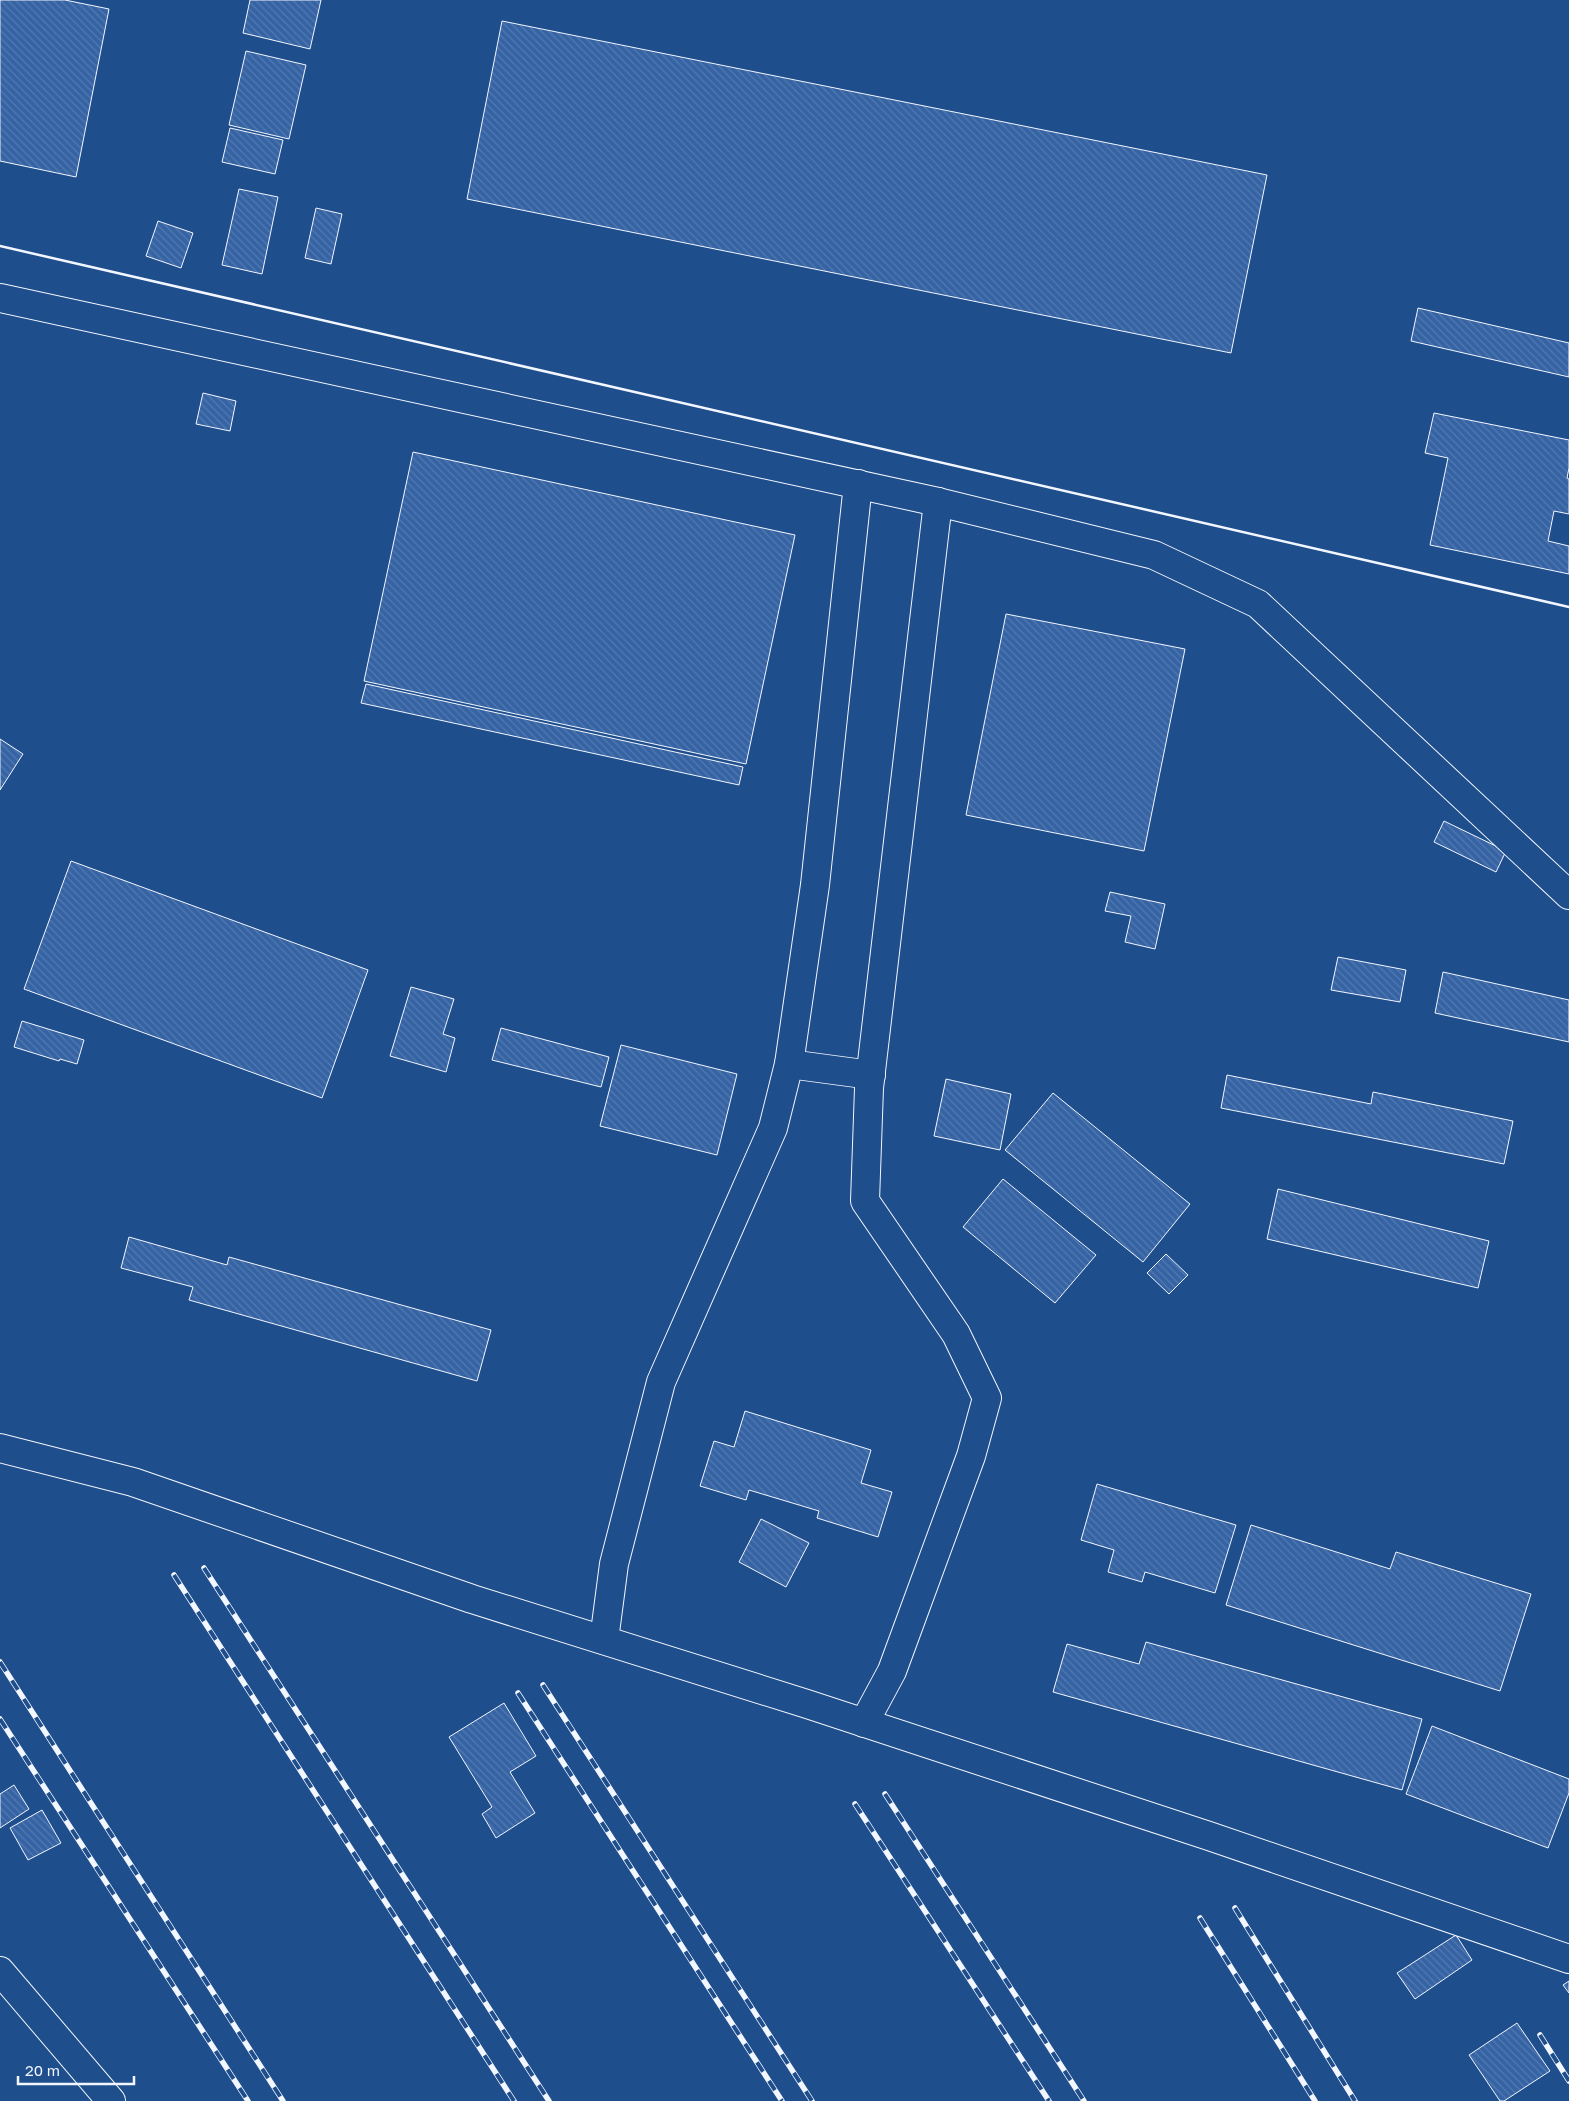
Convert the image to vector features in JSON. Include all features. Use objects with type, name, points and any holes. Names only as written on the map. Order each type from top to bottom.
[{"type":"lane","points":[[0,298],[858,484],[1154,555],[1258,604],[1569,896]]},
{"type":"lane","points":[[604,1640],[614,1564],[661,1382],[773,1128],[790,1064],[815,884],[858,484]]},
{"type":"lane","points":[[864,1723],[892,1671],[971,1456],[987,1398],[956,1334],[865,1201],[871,1075],[938,502]]},
{"type":"lane","points":[[790,1064],[871,1075]]},
{"type":"lane","points":[[0,1448],[133,1482],[472,1599],[864,1723],[1209,1836],[1569,1959]]},
{"type":"lane","points":[[0,1971],[111,2101]]},
{"type":"building","points":[[0,0],[65,0],[109,9],[76,177],[0,161]]},
{"type":"building","points":[[250,0],[321,0],[310,49],[243,33]]},
{"type":"building","points":[[502,21],[1267,175],[1231,353],[467,199]]},
{"type":"building","points":[[246,51],[306,65],[289,139],[229,125]]},
{"type":"building","points":[[230,128],[283,140],[275,174],[222,162]]},
{"type":"building","points":[[239,189],[278,197],[262,274],[222,265]]},
{"type":"building","points":[[316,208],[342,214],[331,264],[305,258]]},
{"type":"building","points":[[158,221],[193,233],[181,268],[146,256]]},
{"type":"building","points":[[1418,308],[1569,343],[1569,377],[1411,341]]},
{"type":"building","points":[[203,393],[236,401],[230,431],[196,424]]},
{"type":"building","points":[[1434,413],[1569,440],[1567,478],[1569,479],[1569,514],[1554,511],[1548,541],[1569,546],[1569,574],[1430,545],[1448,458],[1425,453]]},
{"type":"building","points":[[413,452],[795,535],[746,764],[364,681]]},
{"type":"building","points":[[1006,614],[1185,649],[1144,851],[966,815]]},
{"type":"building","points":[[366,684],[743,767],[739,785],[361,703]]},
{"type":"building","points":[[0,739],[23,754],[0,790]]},
{"type":"building","points":[[1444,821],[1506,851],[1496,872],[1434,842]]},
{"type":"building","points":[[71,861],[368,970],[322,1098],[24,989]]},
{"type":"building","points":[[1110,892],[1165,904],[1155,949],[1125,942],[1131,916],[1105,911]]},
{"type":"building","points":[[1338,957],[1406,970],[1400,1002],[1331,990]]},
{"type":"building","points":[[1443,972],[1569,1000],[1569,1042],[1435,1013]]},
{"type":"building","points":[[411,987],[454,999],[443,1034],[455,1038],[446,1072],[390,1056]]},
{"type":"building","points":[[22,1021],[84,1040],[77,1064],[60,1059],[59,1061],[14,1047]]},
{"type":"building","points":[[501,1028],[609,1057],[601,1087],[492,1060]]},
{"type":"building","points":[[621,1045],[737,1074],[717,1155],[600,1126]]},
{"type":"building","points":[[1227,1075],[1371,1104],[1373,1092],[1513,1121],[1504,1164],[1221,1108]]},
{"type":"building","points":[[946,1079],[1011,1094],[1000,1150],[934,1136]]},
{"type":"building","points":[[1053,1093],[1190,1204],[1143,1262],[1005,1150]]},
{"type":"building","points":[[1003,1179],[1096,1255],[1055,1303],[963,1227]]},
{"type":"building","points":[[1278,1189],[1489,1241],[1478,1288],[1267,1239]]},
{"type":"building","points":[[129,1237],[227,1265],[229,1257],[491,1330],[477,1381],[189,1300],[193,1287],[121,1268]]},
{"type":"building","points":[[1166,1254],[1188,1275],[1169,1294],[1147,1273]]},
{"type":"building","points":[[745,1411],[871,1450],[861,1483],[892,1492],[878,1537],[817,1518],[819,1511],[749,1490],[746,1500],[700,1486],[714,1441],[734,1447]]},
{"type":"building","points":[[1097,1484],[1236,1525],[1215,1593],[1145,1572],[1142,1582],[1108,1572],[1114,1550],[1081,1540]]},
{"type":"building","points":[[761,1519],[809,1543],[786,1587],[739,1562]]},
{"type":"building","points":[[1251,1525],[1390,1569],[1396,1552],[1531,1594],[1500,1691],[1226,1605]]},
{"type":"building","points":[[1146,1642],[1422,1719],[1402,1790],[1053,1692],[1067,1644],[1139,1664]]},
{"type":"building","points":[[504,1703],[536,1756],[510,1772],[535,1813],[496,1838],[482,1814],[492,1807],[449,1737]]},
{"type":"building","points":[[1432,1726],[1569,1779],[1569,1793],[1548,1848],[1406,1794]]},
{"type":"building","points":[[14,1785],[29,1809],[0,1828],[0,1794]]},
{"type":"building","points":[[42,1810],[61,1843],[28,1860],[10,1828]]},
{"type":"building","points":[[1456,1935],[1472,1960],[1415,1999],[1397,1973]]},
{"type":"building","points":[[1569,1981],[1569,1993],[1563,1985]]},
{"type":"building","points":[[1517,2023],[1550,2071],[1504,2101],[1500,2101],[1469,2055]]},
{"type":"railway","points":[[204,1568],[549,2101]]},
{"type":"railway","points":[[174,1575],[514,2101]]},
{"type":"railway","points":[[0,1662],[283,2101]]},
{"type":"railway","points":[[543,1685],[812,2101]]},
{"type":"railway","points":[[518,1693],[782,2101]]},
{"type":"railway","points":[[0,1719],[248,2101]]},
{"type":"railway","points":[[885,1794],[1084,2101]]},
{"type":"railway","points":[[855,1804],[1049,2101]]},
{"type":"railway","points":[[1235,1908],[1355,2101]]},
{"type":"railway","points":[[1200,1918],[1315,2101]]},
{"type":"railway","points":[[1540,2035],[1569,2081]]},
{"type":"wall","points":[[0,246],[1569,607]]}]
